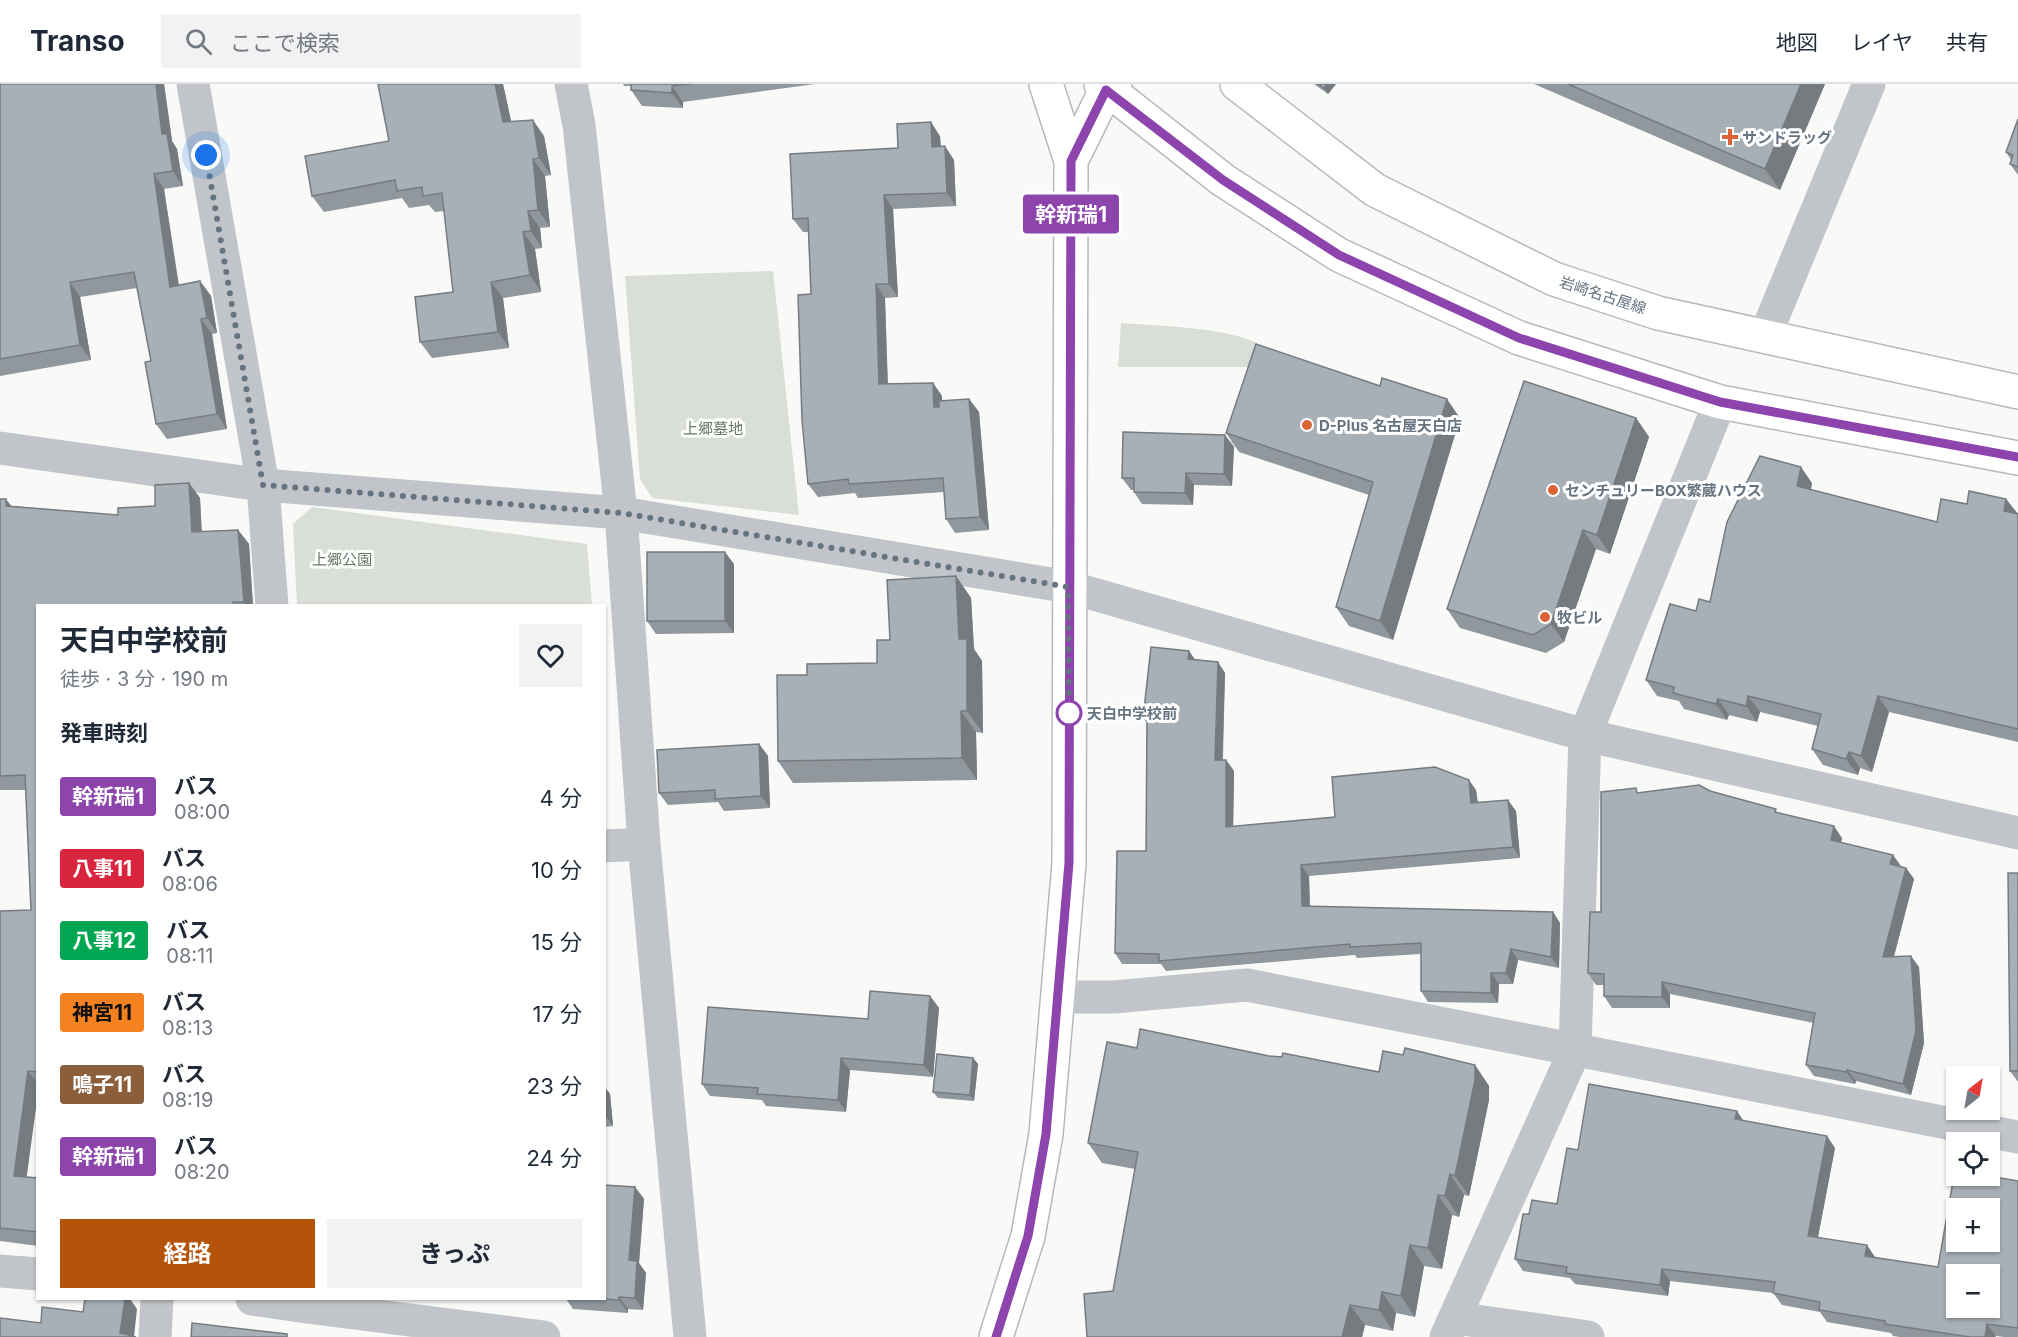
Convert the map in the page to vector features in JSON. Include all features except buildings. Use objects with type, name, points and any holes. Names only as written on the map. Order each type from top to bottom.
[{"type":"main road","points":[[996,1337],[1028,1236],[1046,1134],[1069,863],[1071,161],[1046,84]]},
{"type":"main road","name":"岩崎名古屋線","points":[[1237,84],[1375,190],[1554,279],[1658,313],[2018,392]]},
{"type":"main road","points":[[1071,161],[1107,86],[1223,180],[1339,255],[1519,338],[1720,402],[2018,458]]},
{"type":"street","points":[[193,84],[263,485],[272,604]]},
{"type":"street","points":[[571,84],[579,125],[621,513],[644,844],[690,1337]]},
{"type":"street","points":[[1765,336],[1869,84]]},
{"type":"street","points":[[1588,1337],[1451,1328],[1575,1050],[1585,735],[1720,402]]},
{"type":"street","points":[[0,448],[263,485],[621,513],[1068,587],[1585,735],[2018,833]]},
{"type":"street","points":[[606,846],[644,844]]},
{"type":"street","points":[[1059,997],[1114,997],[1247,985],[2018,1137]]},
{"type":"street","points":[[0,1271],[36,1274]]},
{"type":"street","points":[[156,1337],[158,1300]]},
{"type":"street","points":[[266,1300],[307,1303],[544,1337]]},
{"type":"green space","name":"上郷墓地","points":[[773,271],[799,515],[652,498],[640,479],[625,276]]},
{"type":"green space","points":[[1121,323],[1218,332],[1238,336],[1266,349],[1237,446],[1229,447],[1252,367],[1118,367]]},
{"type":"green space","name":"上郷公園","points":[[312,507],[587,544],[592,604],[297,604],[293,524]]},
{"type":"bus line","name":"幹新瑞1","points":[[996,1337],[1028,1236],[1046,1134],[1059,997],[1069,863],[1071,161],[1106,90],[1223,180],[1339,255],[1519,338],[1720,402],[2018,457]]},
{"type":"place","name":"サンドラッグ","points":[[1730,137]]},
{"type":"place","name":"D-Plus 名古屋天白店","points":[[1307,425]]},
{"type":"place","name":"センチュリーBOX繁蔵ハウス","points":[[1553,490]]},
{"type":"place","name":"牧ビル","points":[[1545,617]]},
{"type":"place","name":"天白中学校前","points":[[1069,713]]},
{"type":"route","points":[[206,155],[263,485],[621,513],[1068,587],[1069,713]]}]
